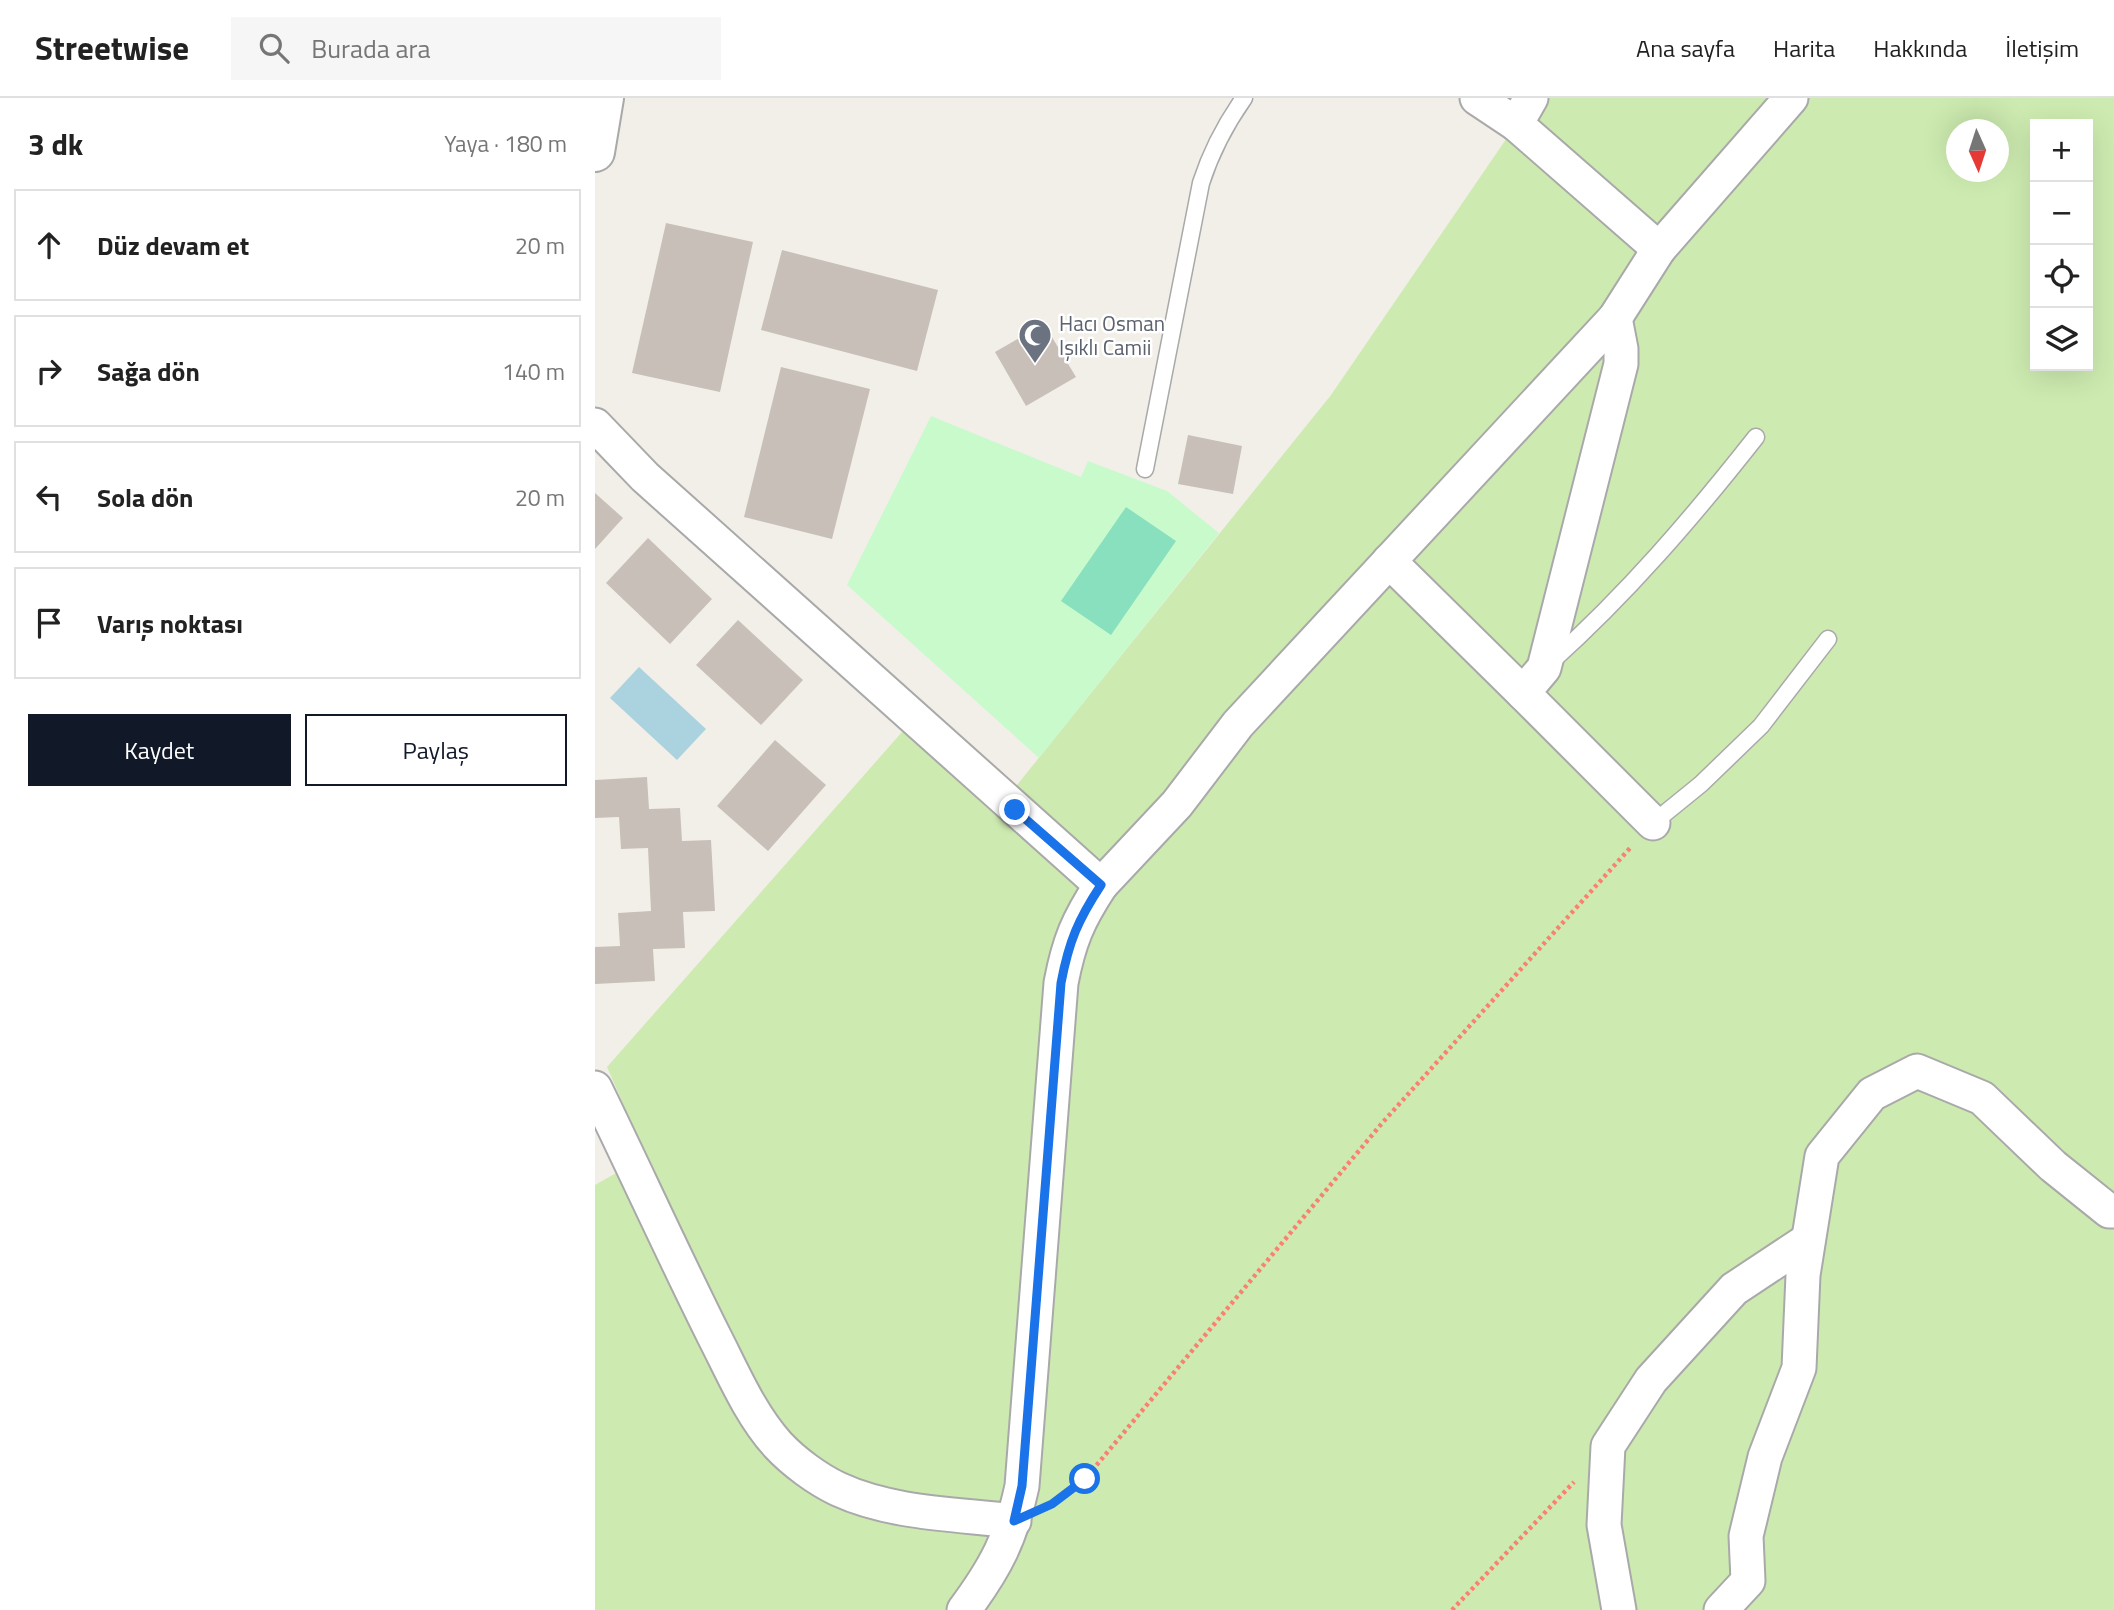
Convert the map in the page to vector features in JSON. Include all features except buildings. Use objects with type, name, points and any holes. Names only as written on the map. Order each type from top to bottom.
[{"type":"street","points":[[595,152],[604,98]]},
{"type":"street","points":[[1477,98],[1523,111],[1659,249]]},
{"type":"street","points":[[964,1610],[1002,1553],[1014,1521],[1022,1486],[1061,983],[1068,946],[1081,915],[1101,885],[1122,866],[1177,804],[1238,724],[1615,318],[1659,249],[1791,98]]},
{"type":"street","points":[[1523,693],[1544,668],[1621,364],[1615,318]]},
{"type":"street","points":[[595,425],[645,477],[1101,885]]},
{"type":"street","points":[[1389,562],[1653,823]]},
{"type":"street","points":[[1721,1610],[1748,1581],[1746,1536],[1765,1457],[1799,1368],[1803,1275],[1822,1156],[1872,1094],[1917,1071],[1982,1098],[2053,1166],[2109,1211],[2114,1211]]},
{"type":"street","points":[[595,1088],[678,1265],[741,1389],[754,1414],[779,1446],[806,1469],[837,1488],[872,1502],[1014,1521]]},
{"type":"street","points":[[1619,1610],[1604,1525],[1608,1446],[1651,1380],[1734,1289],[1808,1240]]},
{"type":"lane","points":[[1145,469],[1201,183],[1221,134],[1244,98]]},
{"type":"lane","points":[[1544,668],[1595,622],[1642,573],[1687,523],[1756,437]]},
{"type":"lane","points":[[1653,823],[1702,784],[1761,726],[1828,639]]},
{"type":"path","points":[[1014,1521],[1052,1504],[1085,1479],[1383,1122],[1653,823]]},
{"type":"path","points":[[1453,1610],[1608,1446]]},
{"type":"green space","points":[[1532,98],[2114,98],[2114,1610],[595,1610],[595,1185],[646,1156],[607,1067],[924,707],[1017,785],[1331,395]]},
{"type":"green space","points":[[931,416],[1081,477],[1088,461],[1167,491],[1219,533],[1039,758],[847,585]]},
{"type":"green space","points":[[1126,507],[1176,541],[1111,635],[1061,601]]},
{"type":"water","points":[[639,667],[706,729],[677,760],[610,698]]},
{"type":"place","name":"Hacı Osman Işıklı Camii","points":[[1035,365]]},
{"type":"route","points":[[1015,810],[1101,885],[1081,915],[1068,946],[1061,983],[1022,1486],[1014,1521],[1052,1504],[1085,1479]]}]
